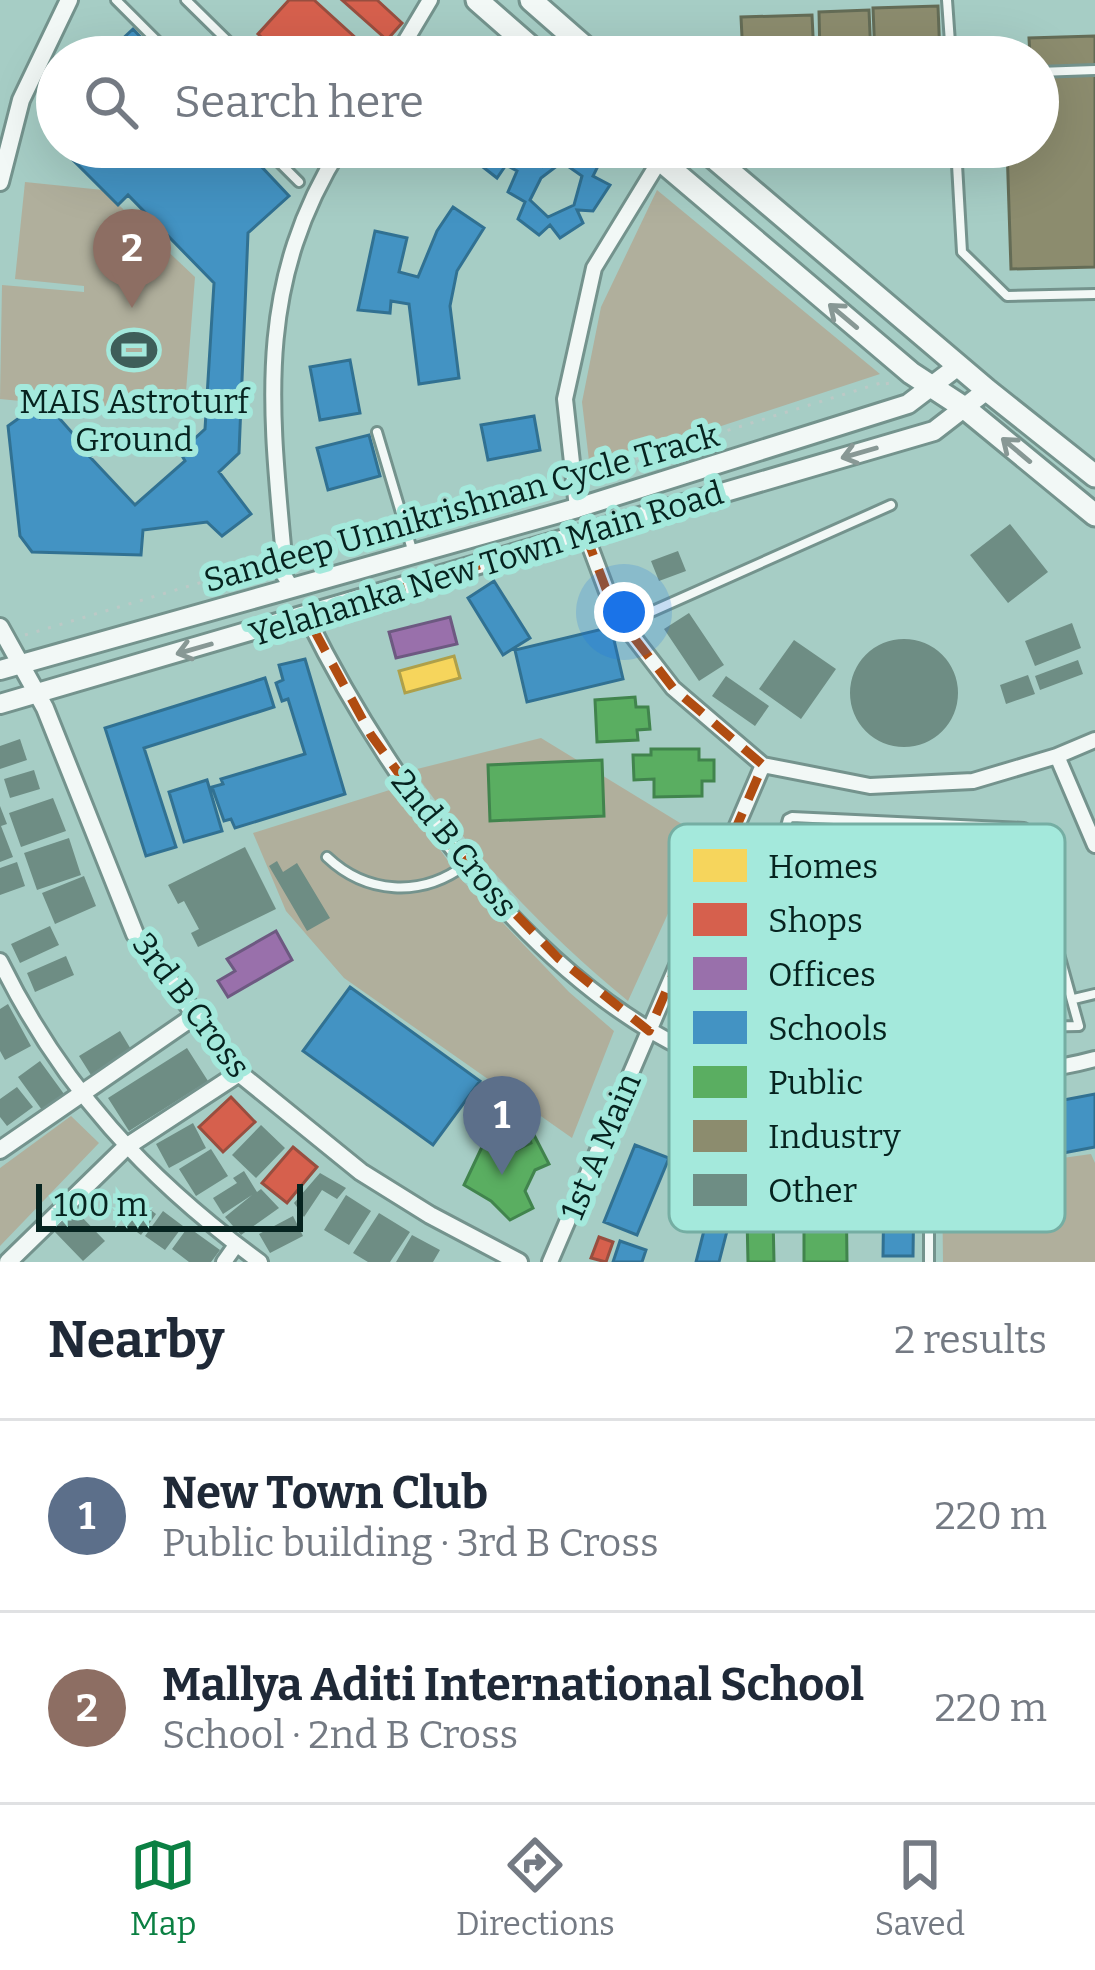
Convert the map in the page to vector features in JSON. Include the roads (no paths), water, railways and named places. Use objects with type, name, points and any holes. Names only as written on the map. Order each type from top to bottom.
[{"type":"main road","points":[[477,0],[518,36]]},
{"type":"main road","points":[[531,0],[572,36]]},
{"type":"main road","points":[[670,168],[911,374],[936,386],[1095,515]]},
{"type":"main road","points":[[726,168],[1095,476]]},
{"type":"main road","name":"Yelahanka New Town Main Road","points":[[0,670],[577,508],[908,404],[958,366]]},
{"type":"main road","name":"Yelahanka New Town Main Road","points":[[0,704],[934,431],[987,390]]},
{"type":"street","points":[[52,36],[69,0]]},
{"type":"street","points":[[409,36],[430,0]]},
{"type":"street","points":[[0,182],[21,100],[36,69]]},
{"type":"street","points":[[292,588],[280,569],[284,557],[272,444],[272,355],[286,267],[327,168]]},
{"type":"street","points":[[577,508],[565,399],[594,268],[644,168]]},
{"type":"street","points":[[585,533],[624,626],[673,688],[764,765],[870,786],[973,781],[1095,740]]},
{"type":"street","name":"2nd B Cross","points":[[307,617],[371,735],[466,864],[558,958],[669,1042]]},
{"type":"street","name":"3rd B Cross","points":[[3,634],[37,694],[135,934],[238,1073],[361,1172],[520,1262]]},
{"type":"street","points":[[1058,756],[1095,845]]},
{"type":"street","name":"1st A Main","points":[[738,824],[764,765]]},
{"type":"street","points":[[0,962],[6,988],[78,1094],[197,1214],[260,1262]]},
{"type":"street","name":"1st A Main","points":[[550,1262],[669,985]]},
{"type":"street","points":[[0,1150],[194,1017]]},
{"type":"street","name":"2nd B Cross","points":[[1065,1067],[1095,1059]]},
{"type":"street","points":[[8,1262],[126,1147],[238,1073]]},
{"type":"street","points":[[224,1262],[236,1245]]},
{"type":"lane","points":[[116,0],[152,36]]},
{"type":"lane","points":[[186,0],[223,36]]},
{"type":"lane","points":[[947,0],[950,36]]},
{"type":"lane","points":[[1059,71],[1095,70]]},
{"type":"lane","points":[[285,168],[299,182]]},
{"type":"lane","points":[[957,168],[962,252],[1007,296],[1095,294]]},
{"type":"lane","points":[[377,432],[413,554]]},
{"type":"lane","points":[[635,620],[891,506]]},
{"type":"lane","points":[[787,824],[792,817],[940,824]]},
{"type":"lane","points":[[327,857],[348,876],[376,885],[411,887],[435,883],[466,864]]},
{"type":"lane","points":[[1065,969],[1078,1020],[1076,1029],[1065,1029]]},
{"type":"lane","points":[[1074,1000],[1095,994]]},
{"type":"place","name":"Mallya Aditi International School","points":[[132,308]]},
{"type":"place","name":"MAIS Astroturf Ground","points":[[134,350]]},
{"type":"place","name":"New Town Club","points":[[502,1175]]}]
